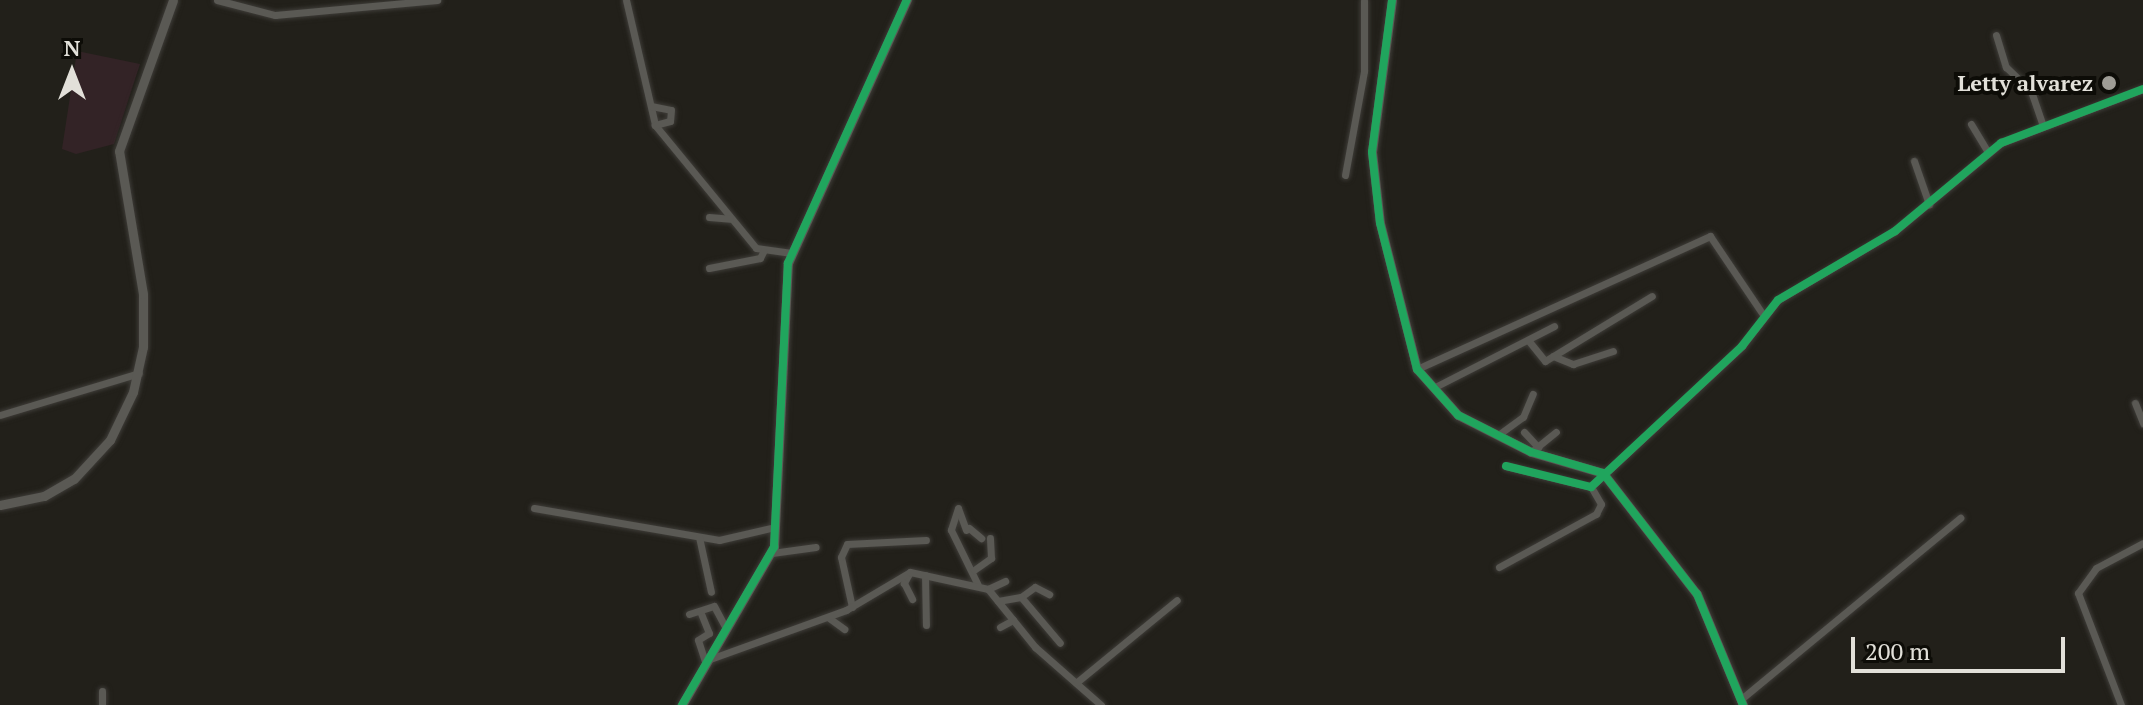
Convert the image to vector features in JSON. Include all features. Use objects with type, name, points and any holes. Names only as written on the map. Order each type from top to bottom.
[{"type":"street","points":[[0,505],[55,492],[85,469],[110,440],[139,373],[143,294],[119,151],[173,0]]},
{"type":"street","points":[[217,0],[275,15],[437,0]]},
{"type":"street","points":[[626,0],[655,125],[730,219],[763,252],[792,253]]},
{"type":"street","points":[[682,705],[772,553],[792,253],[907,0]]},
{"type":"street","points":[[1345,175],[1367,44],[1364,0]]},
{"type":"street","points":[[1392,0],[1372,152],[1380,223],[1417,369],[1458,415],[1498,435],[1603,473],[1697,594],[1741,702],[1960,518]]},
{"type":"street","points":[[1996,35],[2006,67],[2031,91],[2043,125]]},
{"type":"street","points":[[1367,44],[1385,43]]},
{"type":"street","points":[[1591,487],[1742,346],[1762,313],[1929,204],[1988,152],[2043,125],[2143,89]]},
{"type":"street","points":[[651,106],[671,110],[670,121],[655,125]]},
{"type":"street","points":[[1971,124],[1988,152]]},
{"type":"street","points":[[1914,161],[1929,204]]},
{"type":"street","points":[[709,217],[730,219]]},
{"type":"street","points":[[1417,369],[1710,236],[1762,313]]},
{"type":"street","points":[[709,268],[760,258],[763,252]]},
{"type":"street","points":[[1528,340],[1540,361],[1652,296]]},
{"type":"street","points":[[1433,388],[1554,326]]},
{"type":"street","points":[[1553,356],[1573,364],[1613,351]]},
{"type":"street","points":[[0,415],[139,373]]},
{"type":"street","points":[[1498,435],[1528,411],[1533,394]]},
{"type":"street","points":[[2135,403],[2143,423]]},
{"type":"street","points":[[1524,432],[1535,449]]},
{"type":"street","points":[[1535,449],[1556,432]]},
{"type":"street","points":[[1499,567],[1596,514],[1601,504],[1591,487],[1506,466]]},
{"type":"street","points":[[534,508],[719,540],[775,527]]},
{"type":"street","points":[[978,585],[974,570],[950,524],[958,508],[969,528],[981,538]]},
{"type":"street","points":[[956,538],[969,528]]},
{"type":"street","points":[[698,591],[710,590],[699,537]]},
{"type":"street","points":[[974,570],[991,558],[990,538]]},
{"type":"street","points":[[852,607],[841,557],[847,544],[926,540]]},
{"type":"street","points":[[2121,705],[2078,593],[2096,568],[2143,543]]},
{"type":"street","points":[[772,553],[816,547]]},
{"type":"street","points":[[910,572],[904,583],[912,599]]},
{"type":"street","points":[[708,662],[852,607],[910,572],[988,589],[1013,620],[1101,705]]},
{"type":"street","points":[[925,575],[926,625]]},
{"type":"street","points":[[988,589],[1005,581]]},
{"type":"street","points":[[998,601],[1021,597],[1035,587],[1049,594]]},
{"type":"street","points":[[1021,597],[1060,643]]},
{"type":"street","points":[[1077,682],[1177,600]]},
{"type":"street","points":[[689,614],[715,607],[726,629]]},
{"type":"street","points":[[700,611],[709,633],[698,640],[708,662]]},
{"type":"street","points":[[827,617],[844,629]]},
{"type":"street","points":[[1000,627],[1013,620]]},
{"type":"street","points":[[102,691],[102,705]]},
{"type":"shaded area","points":[[77,51],[140,64],[114,144],[76,154],[62,149]]},
{"type":"cycle path","points":[[682,705],[774,547],[788,263],[907,0]]},
{"type":"cycle path","points":[[1392,0],[1372,152],[1380,223],[1417,369],[1458,415],[1531,452],[1603,473],[1697,594],[1743,705]]},
{"type":"cycle path","points":[[1506,466],[1591,487],[1742,346],[1778,300],[1895,231],[2001,143],[2143,89]]},
{"type":"place","name":"Letty alvarez","points":[[2109,83]]}]
